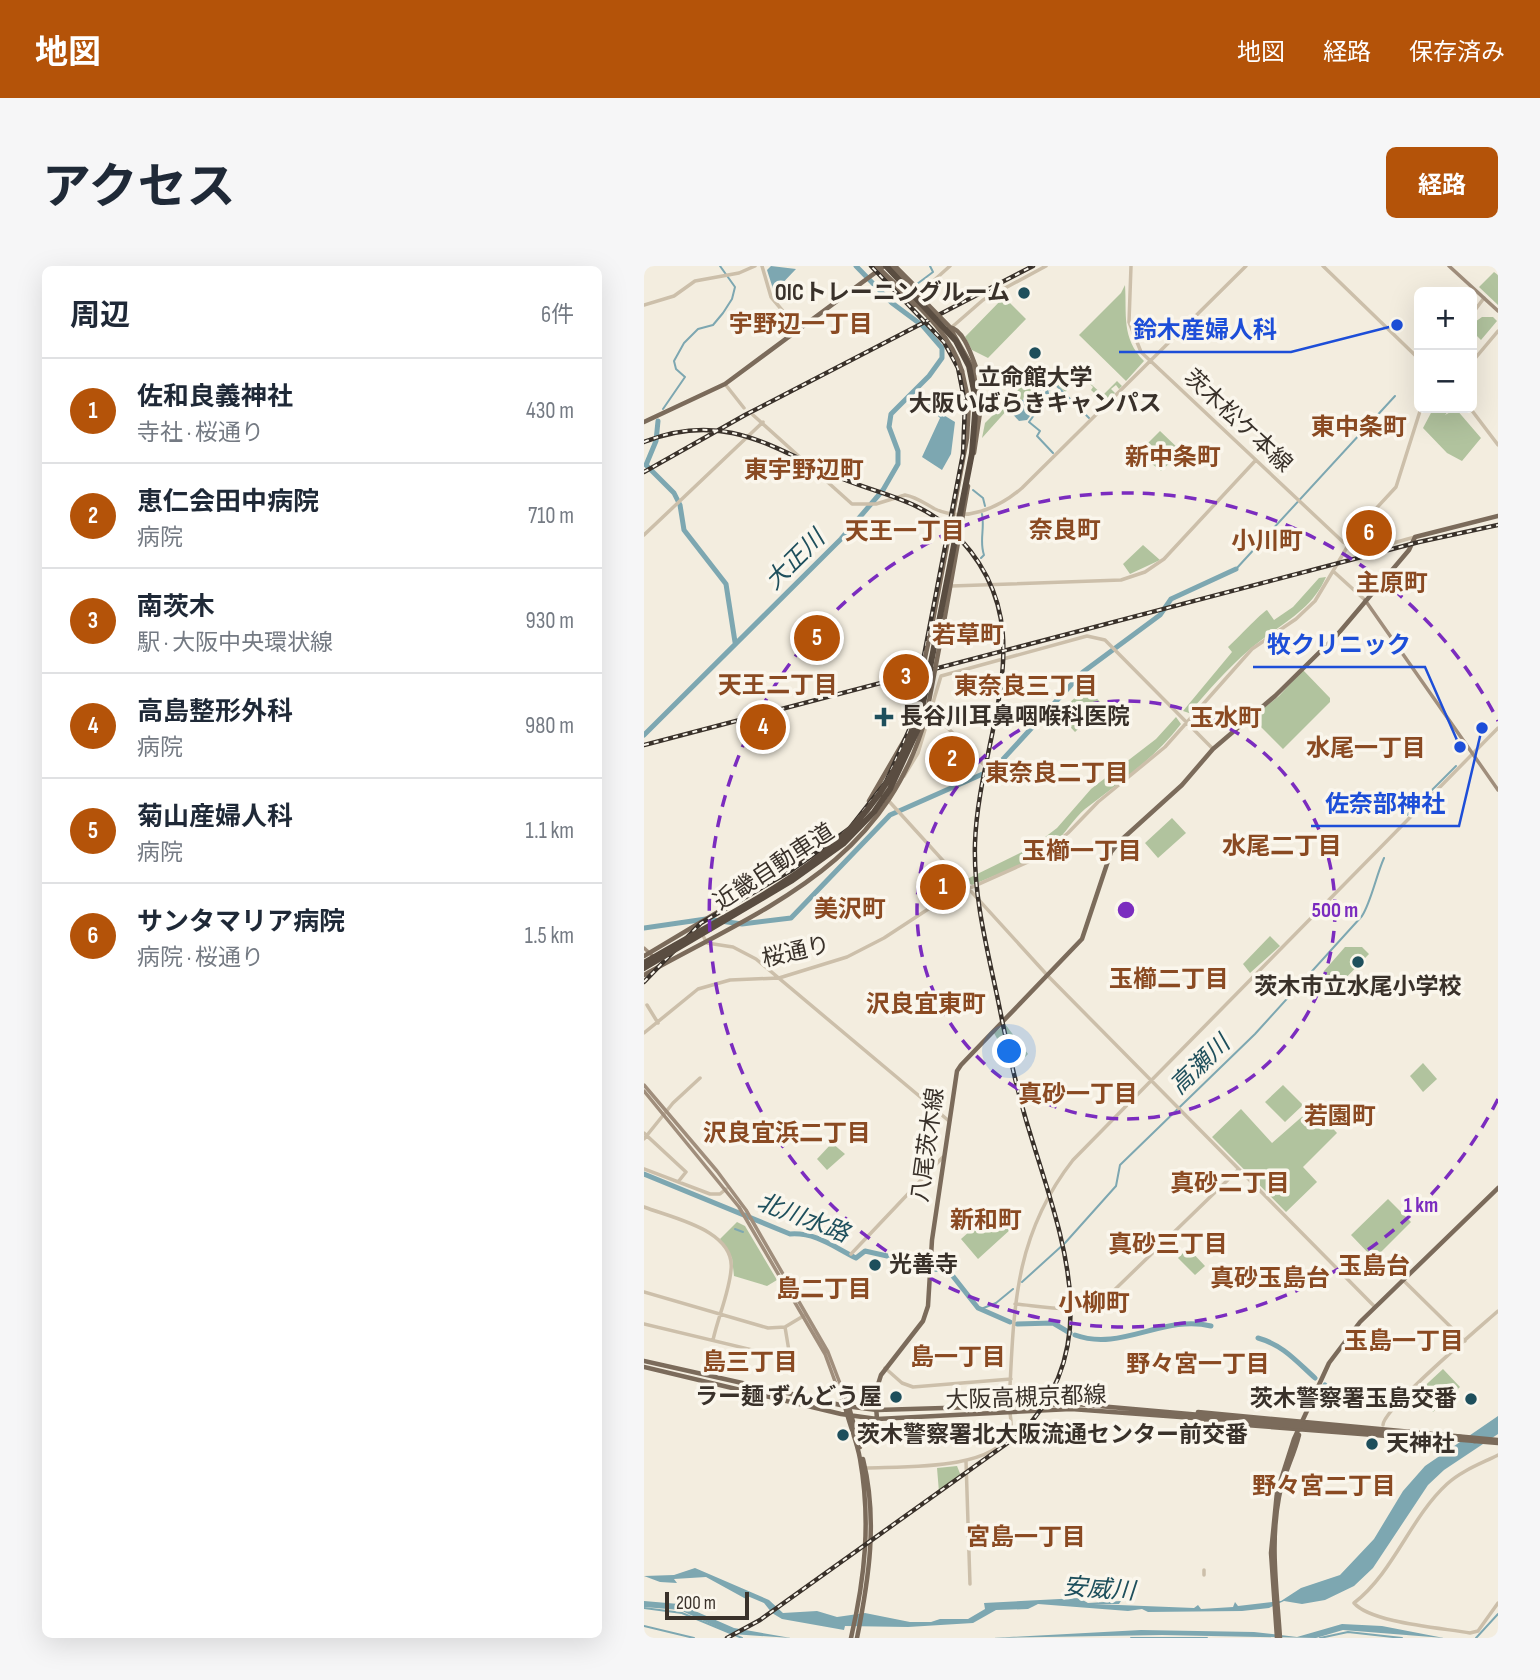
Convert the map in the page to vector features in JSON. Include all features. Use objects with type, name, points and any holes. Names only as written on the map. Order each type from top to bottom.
[{"type":"highway","name":"近畿自動車道","points":[[644,965],[800,876],[844,843],[865,823],[890,789],[918,729],[972,453],[976,401],[969,366],[956,341],[883,267]]},
{"type":"main road","points":[[1449,266],[1498,311]]},
{"type":"main road","points":[[644,422],[725,384],[883,267]]},
{"type":"main road","points":[[883,267],[920,292],[923,301],[912,305],[883,267]]},
{"type":"main road","points":[[883,267],[950,326],[973,368],[979,397],[978,434]]},
{"type":"main road","points":[[644,956],[823,849],[855,819],[877,790],[904,743],[931,631],[953,514],[968,421],[968,394],[962,371],[950,346],[883,267]]},
{"type":"main road","points":[[644,976],[755,915],[825,870],[863,835],[891,804],[926,717],[983,412],[979,379],[966,345],[952,327],[945,329],[942,334],[961,374],[968,421]]},
{"type":"main road","points":[[1415,537],[1498,516]]},
{"type":"main road","name":"八尾茨木線","points":[[877,1419],[875,1394],[885,1368],[925,1316],[929,1268],[957,1071],[1082,939],[1112,851],[1183,783],[1213,748],[1265,704],[1337,635],[1409,550],[1415,537]]},
{"type":"main road","points":[[1365,600],[1498,790]]},
{"type":"main road","points":[[644,948],[651,952],[658,967]]},
{"type":"main road","points":[[644,1085],[739,1207],[834,1364],[862,1468]]},
{"type":"main road","points":[[644,1091],[746,1210],[805,1315]]},
{"type":"main road","points":[[1279,1638],[1273,1536],[1281,1476],[1337,1349],[1375,1307],[1498,1188]]},
{"type":"main road","name":"大阪高槻京都線","points":[[644,1361],[847,1407],[877,1410],[1071,1409],[1175,1414],[1498,1441]]},
{"type":"main road","name":"大阪高槻京都線","points":[[644,1367],[849,1416],[877,1419],[1009,1409]]},
{"type":"main road","points":[[1175,1414],[1304,1419],[1461,1437]]},
{"type":"main road","points":[[1175,1414],[1300,1430],[1475,1441]]},
{"type":"main road","points":[[849,1416],[870,1502],[868,1557],[854,1637]]},
{"type":"main road","name":"大阪高槻京都線","points":[[1235,1420],[1498,1441]]},
{"type":"main road","points":[[859,1456],[864,1487],[868,1557]]},
{"type":"main road","points":[[859,1475],[864,1487]]},
{"type":"street","points":[[644,305],[674,296],[695,281],[725,276],[755,266]]},
{"type":"street","points":[[762,266],[771,298],[798,329]]},
{"type":"street","points":[[920,292],[950,266]]},
{"type":"street","points":[[952,327],[984,300],[1046,266]]},
{"type":"street","name":"茨木松ケ本線","points":[[1131,266],[1129,326],[1137,345],[1151,362],[1347,545]]},
{"type":"street","points":[[753,415],[846,500],[876,504],[893,496],[908,495],[953,514],[964,515],[994,506],[1020,491],[1246,266]]},
{"type":"street","points":[[1323,266],[1414,354]]},
{"type":"street","points":[[1477,308],[1484,299]]},
{"type":"street","points":[[1477,356],[1498,331]]},
{"type":"street","points":[[725,384],[744,408]]},
{"type":"street","name":"桜通り","points":[[644,1033],[685,998],[707,986],[738,979],[779,978],[846,957],[968,888],[1025,865],[1051,848],[1097,802],[1165,747],[1252,649],[1305,611],[1333,571],[1347,545],[1396,487],[1419,413]]},
{"type":"street","points":[[1474,413],[1498,445]]},
{"type":"street","points":[[644,536],[762,422]]},
{"type":"street","points":[[951,586],[1121,580],[1135,576],[1164,559],[1255,461]]},
{"type":"street","points":[[1347,545],[1356,549],[1368,548],[1415,537]]},
{"type":"street","points":[[1333,571],[1365,600]]},
{"type":"street","points":[[903,777],[913,765],[932,711],[939,678],[946,673],[1087,636],[1099,637],[1114,649],[1213,748]]},
{"type":"street","points":[[932,711],[988,769]]},
{"type":"street","points":[[862,1468],[966,1461],[983,1456],[1008,1436],[1011,1428],[1009,1409],[1015,1304],[1023,1254],[1046,1196],[1073,1160],[1498,728]]},
{"type":"street","points":[[877,790],[1048,976],[1375,1307]]},
{"type":"street","points":[[697,926],[707,943],[743,950],[949,1121]]},
{"type":"street","points":[[647,1005],[658,1023]]},
{"type":"street","points":[[678,1182],[686,1172],[645,1136],[700,1078]]},
{"type":"street","points":[[851,1254],[944,1155]]},
{"type":"street","points":[[644,1169],[715,1195],[726,1189]]},
{"type":"street","points":[[1015,1304],[1075,1307],[1103,1301],[1238,1169]]},
{"type":"street","points":[[644,1207],[713,1235],[726,1247],[731,1269],[713,1340]]},
{"type":"street","points":[[1403,1280],[1465,1341]]},
{"type":"street","points":[[644,1292],[768,1328],[785,1327],[805,1315]]},
{"type":"street","points":[[1383,1425],[1385,1416],[1498,1311]]},
{"type":"street","points":[[644,1324],[786,1358],[789,1351],[785,1327]]},
{"type":"street","points":[[885,1368],[904,1384],[913,1387],[1011,1379]]},
{"type":"street","points":[[1498,1455],[1462,1473],[1440,1491],[1379,1576],[1354,1603],[1359,1609],[1375,1616],[1470,1633],[1478,1631],[1498,1602]]},
{"type":"street","points":[[966,1461],[970,1584]]},
{"type":"green space","points":[[1494,272],[1498,275],[1498,305],[1479,287]]},
{"type":"green space","points":[[1125,285],[1128,334],[1144,361],[1126,381],[1079,335],[1121,293]]},
{"type":"green space","points":[[1004,297],[1026,319],[988,358],[972,350],[965,337]]},
{"type":"green space","points":[[1482,317],[1493,317],[1497,321],[1481,340],[1477,336],[1477,320]]},
{"type":"green space","points":[[1043,365],[1052,373],[1045,381],[1050,383],[1054,375],[1065,389],[1082,376],[1103,395],[1117,381],[1122,386],[1119,389],[1116,385],[1111,389],[1115,393],[1105,403],[1091,390],[1093,387],[1083,377],[1065,392],[1056,384],[1050,390],[1045,386],[1008,409],[982,438],[985,423]]},
{"type":"green space","points":[[1431,413],[1459,413],[1481,438],[1462,461],[1447,453],[1423,428]]},
{"type":"green space","points":[[1160,431],[1182,452],[1161,471],[1143,457],[1142,449]]},
{"type":"green space","points":[[1143,545],[1160,560],[1130,574],[1123,564]]},
{"type":"green space","points":[[1326,577],[1320,589],[1303,609],[1241,657],[1189,713],[1183,711],[1232,652],[1228,647],[1259,616],[1267,610],[1274,620],[1293,607],[1319,578]]},
{"type":"green space","points":[[1303,670],[1330,698],[1330,702],[1283,749],[1253,719]]},
{"type":"green space","points":[[1086,687],[1103,705],[1075,732],[1058,714]]},
{"type":"green space","points":[[1176,717],[1181,724],[1160,748],[1085,809],[1044,852],[972,885],[965,880],[1032,847],[1057,828],[1091,789],[1156,739]]},
{"type":"green space","points":[[1172,818],[1186,833],[1158,858],[1145,843]]},
{"type":"green space","points":[[1270,936],[1280,946],[1250,973],[1243,964]]},
{"type":"green space","points":[[1345,947],[1362,947],[1369,954],[1337,987],[1324,971]]},
{"type":"green space","points":[[1005,1024],[1028,1054],[1015,1067],[996,1047],[1000,1044],[994,1033]]},
{"type":"green space","points":[[1423,1063],[1437,1079],[1423,1092],[1410,1076]]},
{"type":"green space","points":[[1283,1085],[1303,1105],[1285,1122],[1265,1102]]},
{"type":"green space","points":[[1313,1107],[1337,1133],[1303,1167],[1317,1182],[1286,1212],[1212,1137],[1241,1109],[1272,1143]]},
{"type":"green space","points":[[832,1143],[845,1154],[827,1170],[817,1159]]},
{"type":"green space","points":[[1388,1199],[1411,1222],[1374,1259],[1351,1235]]},
{"type":"green space","points":[[993,1216],[996,1220],[1000,1216],[1011,1229],[978,1259],[961,1239],[979,1223],[982,1226]]},
{"type":"green space","points":[[737,1222],[745,1226],[777,1280],[767,1286],[734,1276],[732,1258],[720,1239]]},
{"type":"green space","points":[[1188,1248],[1205,1266],[1195,1275],[1178,1258]]},
{"type":"green space","points":[[1443,1369],[1460,1387],[1433,1412],[1416,1394]]},
{"type":"green space","points":[[957,1466],[961,1476],[939,1492],[937,1468]]},
{"type":"water","points":[[771,266],[796,269],[774,292],[767,270]]},
{"type":"water","points":[[1043,387],[1045,396],[1027,420],[1019,421],[1008,409]]},
{"type":"water","points":[[927,397],[942,414],[955,422],[951,454],[942,470],[922,457],[940,418],[926,404]]},
{"type":"water","points":[[1498,1416],[1498,1434],[1444,1470],[1428,1485],[1373,1568],[1354,1586],[1325,1600],[1302,1604],[1284,1601],[1269,1608],[1242,1611],[1148,1612],[1142,1609],[1128,1611],[1038,1604],[1028,1609],[996,1610],[973,1623],[908,1627],[845,1626],[844,1630],[782,1619],[772,1613],[764,1603],[745,1595],[746,1599],[706,1577],[674,1579],[677,1583],[660,1582],[644,1576],[674,1575],[695,1568],[769,1600],[783,1613],[817,1611],[837,1617],[865,1613],[910,1622],[968,1619],[985,1609],[984,1603],[1079,1598],[1088,1603],[1121,1601],[1119,1604],[1094,1604],[1194,1608],[1198,1605],[1201,1609],[1233,1607],[1235,1602],[1238,1606],[1281,1601],[1301,1588],[1340,1575],[1374,1539],[1403,1491],[1425,1466]]},
{"type":"water","points":[[644,1601],[679,1604],[734,1628],[791,1638],[732,1634],[680,1610],[644,1607]]},
{"type":"water","points":[[1342,1624],[1382,1626],[1444,1638],[1343,1630],[1316,1638],[1162,1635],[992,1638],[1141,1630],[1254,1632],[1297,1637]]},
{"type":"waterway","points":[[663,409],[685,377],[676,369],[674,361],[684,343],[698,329],[713,325],[732,299],[735,287],[720,266]]},
{"type":"waterway","name":"大正川","points":[[644,735],[841,539],[883,490],[898,464],[898,451],[889,427],[891,414],[929,376],[942,358],[942,348],[923,326],[892,303],[856,266]]},
{"type":"waterway","points":[[917,284],[933,272],[930,266]]},
{"type":"waterway","points":[[1053,453],[1037,436],[1040,431],[1029,422],[1047,397],[1048,393],[1045,393],[1056,385],[1089,418]]},
{"type":"waterway","points":[[1236,569],[1395,396]]},
{"type":"waterway","points":[[658,421],[656,441],[646,465],[674,493],[680,505],[684,530],[726,584],[735,642]]},
{"type":"waterway","points":[[973,490],[983,498],[985,506]]},
{"type":"waterway","points":[[981,558],[984,555],[982,514]]},
{"type":"waterway","points":[[644,928],[706,919],[742,924],[791,918],[890,815],[994,769],[1083,672],[1160,615],[1171,599],[1236,569]]},
{"type":"waterway","name":"高瀬川","points":[[1407,815],[1456,766]]},
{"type":"waterway","name":"高瀬川","points":[[1022,1282],[1065,1243],[1116,1186],[1120,1165],[1255,1034],[1362,916],[1384,858]]},
{"type":"waterway","name":"北川水路","points":[[644,1174],[790,1234],[816,1238],[856,1258],[865,1251],[896,1258],[918,1254],[930,1269],[948,1270],[978,1308],[1010,1322]]},
{"type":"waterway","points":[[735,1229],[743,1232]]},
{"type":"waterway","name":"高瀬川","points":[[981,1309],[996,1303],[1013,1289]]},
{"type":"waterway","name":"北川水路","points":[[1017,1324],[1053,1323],[1070,1333]]},
{"type":"waterway","name":"北川水路","points":[[1075,1335],[1109,1339],[1176,1325],[1211,1326]]},
{"type":"waterway","name":"北川水路","points":[[1258,1338],[1282,1349],[1315,1378]]},
{"type":"waterway","name":"北川水路","points":[[1325,1385],[1351,1405]]},
{"type":"waterway","points":[[644,1608],[682,1613],[742,1638]]},
{"type":"waterway","points":[[1476,1638],[1498,1614]]},
{"type":"waterway","points":[[644,1626],[694,1638]]},
{"type":"waterway","points":[[1320,1638],[1348,1632],[1402,1638]]},
{"type":"waterway","points":[[1131,1638],[1207,1638]]},
{"type":"railway","points":[[644,982],[701,923],[792,870],[850,828],[886,782],[910,728],[963,454],[965,403],[958,368],[944,342],[871,266]]},
{"type":"railway","points":[[644,472],[745,415],[1033,266]]},
{"type":"railway","points":[[644,442],[694,430],[739,434],[760,441],[842,479],[906,501],[921,509],[949,528],[980,564],[997,601],[1003,639],[1002,678],[979,801],[975,843],[977,888],[1011,1063],[1054,1211],[1070,1289],[1070,1327],[1063,1365],[1047,1400],[1020,1434],[760,1620],[727,1638]]},
{"type":"railway","points":[[644,745],[1419,542],[1498,525]]},
{"type":"place","name":"OICトレーニングルーム","points":[[1024,293]]},
{"type":"place","name":"鈴木産婦人科","points":[[1397,325]]},
{"type":"place","name":"立命館大学 大阪いばらきキャンパス","points":[[1035,353]]},
{"type":"place","name":"サンタマリア病院","points":[[1369,533]]},
{"type":"place","name":"菊山産婦人科","points":[[817,638]]},
{"type":"place","name":"南茨木","points":[[906,677]]},
{"type":"place","name":"長谷川耳鼻咽喉科医院","points":[[884,717]]},
{"type":"place","name":"高島整形外科","points":[[763,727]]},
{"type":"place","name":"佐奈部神社","points":[[1482,728]]},
{"type":"place","name":"牧クリニック","points":[[1460,747]]},
{"type":"place","name":"恵仁会田中病院","points":[[952,759]]},
{"type":"place","name":"佐和良義神社","points":[[943,887]]},
{"type":"place","name":"茨木市立水尾小学校","points":[[1358,962]]},
{"type":"place","name":"光善寺","points":[[875,1265]]},
{"type":"place","name":"ラー麺 ずんどう屋","points":[[896,1397]]},
{"type":"place","name":"茨木警察署玉島交番","points":[[1471,1399]]},
{"type":"place","name":"茨木警察署北大阪流通センター前交番","points":[[843,1435]]},
{"type":"place","name":"天神社","points":[[1372,1444]]},
{"type":"district","name":"宇野辺一丁目","points":[[801,324]]},
{"type":"district","name":"東中条町","points":[[1359,427]]},
{"type":"district","name":"新中条町","points":[[1173,457]]},
{"type":"district","name":"東宇野辺町","points":[[804,470]]},
{"type":"district","name":"奈良町","points":[[1065,530]]},
{"type":"district","name":"天王一丁目","points":[[905,531]]},
{"type":"district","name":"小川町","points":[[1267,541]]},
{"type":"district","name":"主原町","points":[[1392,583]]},
{"type":"district","name":"若草町","points":[[968,635]]},
{"type":"district","name":"天王二丁目","points":[[778,685]]},
{"type":"district","name":"東奈良三丁目","points":[[1026,686]]},
{"type":"district","name":"玉水町","points":[[1226,718]]},
{"type":"district","name":"水尾一丁目","points":[[1366,748]]},
{"type":"district","name":"東奈良二丁目","points":[[1057,773]]},
{"type":"district","name":"水尾二丁目","points":[[1282,846]]},
{"type":"district","name":"玉櫛一丁目","points":[[1082,851]]},
{"type":"district","name":"美沢町","points":[[850,909]]},
{"type":"district","name":"玉櫛二丁目","points":[[1169,979]]},
{"type":"district","name":"沢良宜東町","points":[[926,1004]]},
{"type":"district","name":"真砂一丁目","points":[[1078,1094]]},
{"type":"district","name":"若園町","points":[[1340,1116]]},
{"type":"district","name":"沢良宜浜二丁目","points":[[787,1133]]},
{"type":"district","name":"真砂二丁目","points":[[1230,1183]]},
{"type":"district","name":"新和町","points":[[986,1220]]},
{"type":"district","name":"真砂三丁目","points":[[1168,1244]]},
{"type":"district","name":"玉島台","points":[[1374,1266]]},
{"type":"district","name":"真砂玉島台","points":[[1270,1278]]},
{"type":"district","name":"島二丁目","points":[[824,1289]]},
{"type":"district","name":"小柳町","points":[[1094,1303]]},
{"type":"district","name":"玉島一丁目","points":[[1404,1341]]},
{"type":"district","name":"島一丁目","points":[[958,1357]]},
{"type":"district","name":"島三丁目","points":[[750,1362]]},
{"type":"district","name":"野々宮一丁目","points":[[1198,1364]]},
{"type":"district","name":"野々宮二丁目","points":[[1324,1486]]},
{"type":"district","name":"宮島一丁目","points":[[1026,1537]]},
{"type":"water label","name":"安威川","points":[[1099,1589]]}]
